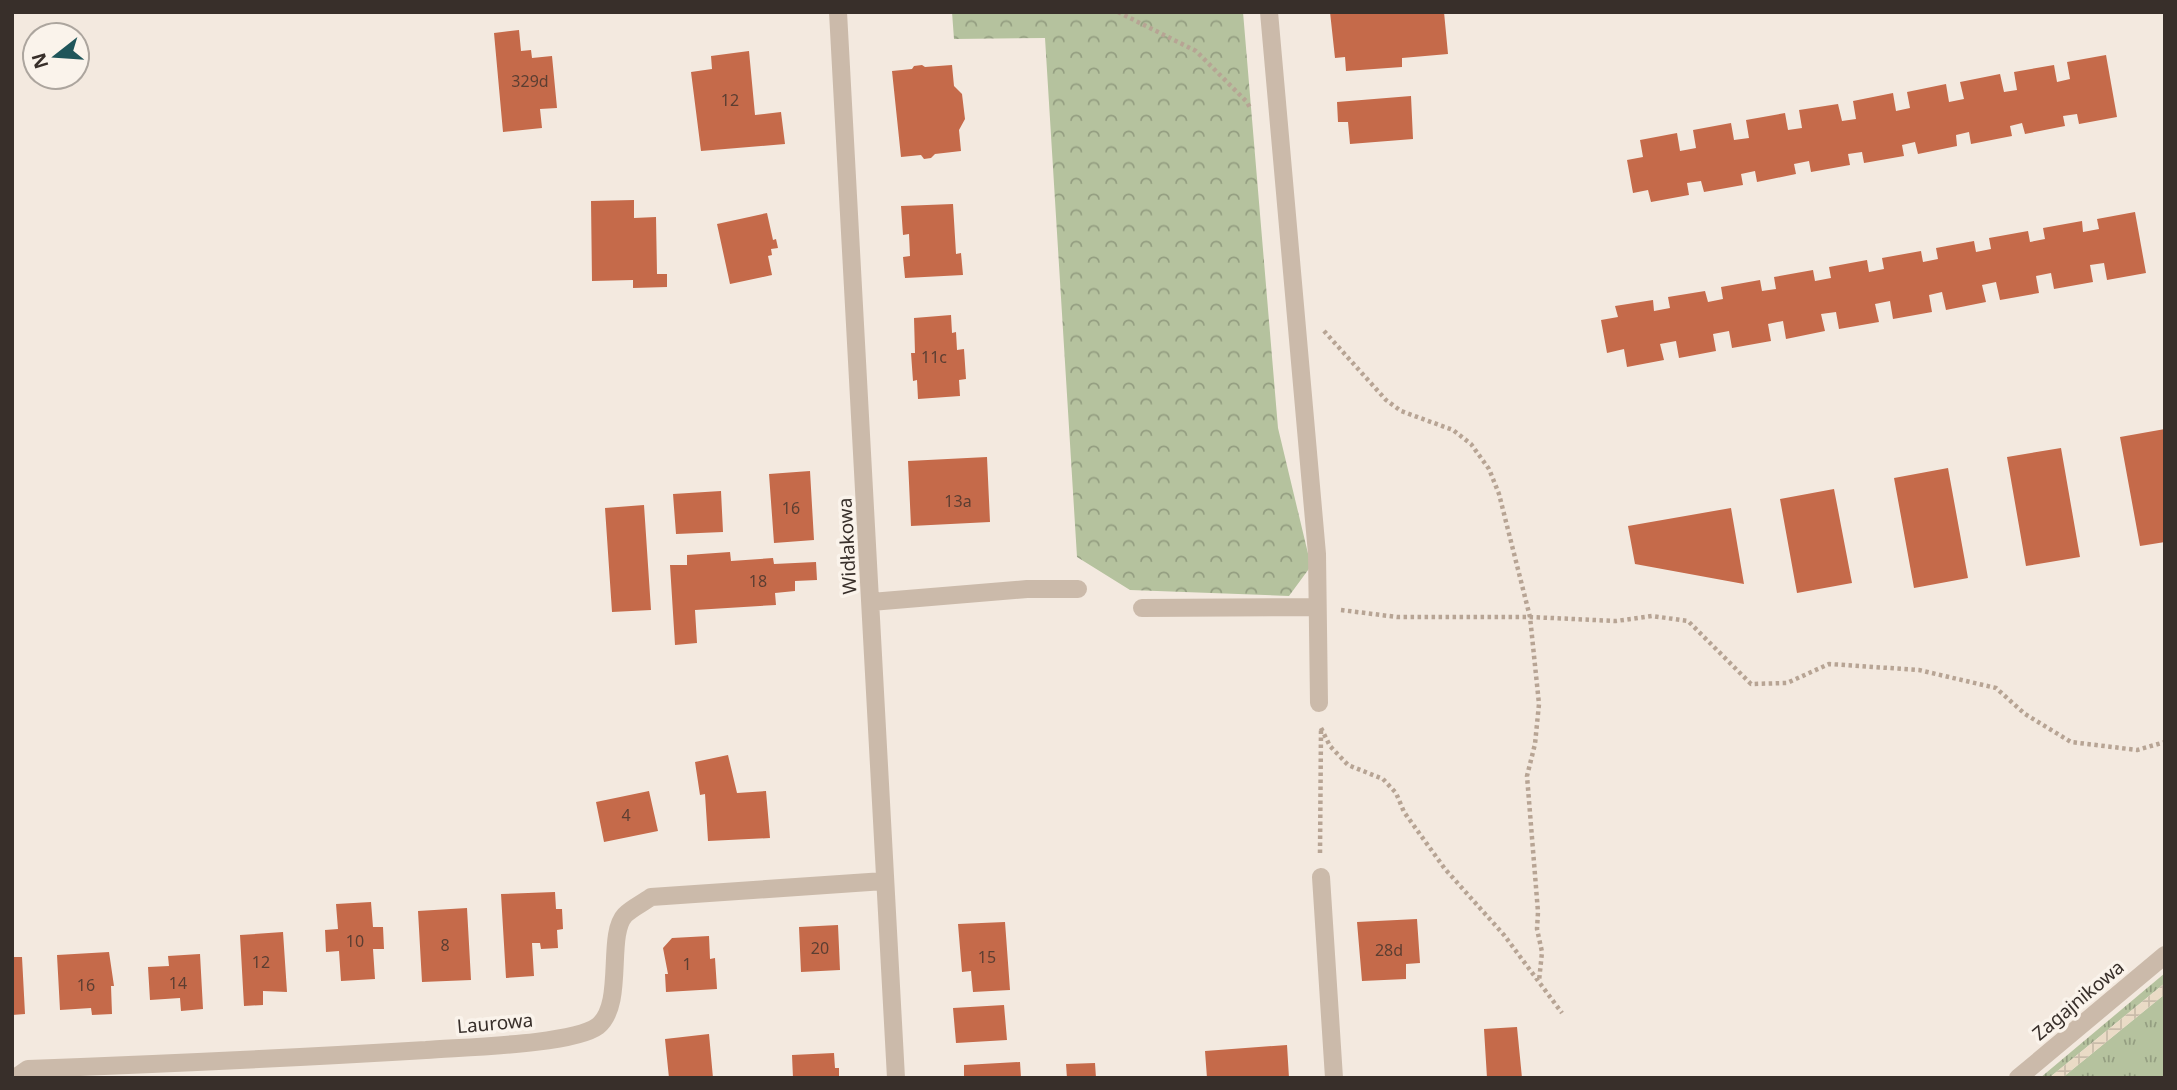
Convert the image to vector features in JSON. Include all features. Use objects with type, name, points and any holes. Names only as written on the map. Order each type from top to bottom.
[{"type":"street","name":"Widłakowa","points":[[838,12],[896,1078]]},
{"type":"street","points":[[1269,12],[1317,554],[1319,704]]},
{"type":"street","points":[[871,602],[1027,589],[1078,589]]},
{"type":"street","points":[[1142,608],[1316,607]]},
{"type":"street","points":[[1321,877],[1334,1078]]},
{"type":"street","name":"Laurowa","points":[[15,1078],[29,1069],[251,1060],[570,1038],[598,1026],[610,1005],[617,940],[624,916],[651,897],[884,881]]},
{"type":"street","name":"Zagajnikowa","points":[[2018,1078],[2165,955]]},
{"type":"path","points":[[1118,12],[1196,51],[1246,101],[1252,111]]},
{"type":"path","points":[[1292,293],[1386,400],[1401,411],[1452,430],[1471,444],[1489,469],[1499,494],[1530,617],[1539,704],[1535,744],[1527,776],[1538,912],[1537,929],[1542,953],[1539,981]]},
{"type":"path","points":[[1316,607],[1396,617],[1530,617],[1616,621],[1652,617],[1688,621],[1751,684],[1787,683],[1829,664],[1919,670],[1996,688],[2025,714],[2071,742],[2137,750],[2165,742]]},
{"type":"path","points":[[1319,704],[1321,877]]},
{"type":"path","points":[[1321,728],[1330,746],[1348,765],[1383,779],[1396,793],[1404,812],[1445,869],[1504,935],[1562,1013]]},
{"type":"green space","points":[[952,12],[1243,12],[1278,428],[1311,566],[1289,596],[1130,590],[1077,557],[1045,38],[954,39]]},
{"type":"green space","points":[[2165,973],[2165,983],[2049,1078],[2040,1078]]},
{"type":"green space","points":[[2165,994],[2165,1078],[2062,1078]]},
{"type":"shaded area","points":[[2165,983],[2165,994],[2062,1078],[2049,1078]]},
{"type":"building","points":[[1330,12],[1444,12],[1448,54],[1402,58],[1402,67],[1346,71],[1345,57],[1335,58]]},
{"type":"building","points":[[519,30],[521,51],[531,50],[532,58],[552,56],[557,108],[540,109],[542,128],[503,132],[494,33]]},
{"type":"building","points":[[749,51],[755,115],[781,112],[785,144],[701,151],[691,72],[712,69],[711,56]]},
{"type":"building","points":[[2106,55],[2117,117],[2079,124],[2077,114],[2063,116],[2065,126],[2025,134],[2022,123],[2010,126],[2012,136],[1971,144],[1969,132],[1956,135],[1957,146],[1918,154],[1915,142],[1902,145],[1904,156],[1864,163],[1862,152],[1848,154],[1850,165],[1811,172],[1809,161],[1794,164],[1796,174],[1757,182],[1755,171],[1741,174],[1743,185],[1704,192],[1701,181],[1687,183],[1689,195],[1651,202],[1648,190],[1633,193],[1627,160],[1643,157],[1640,140],[1677,133],[1680,151],[1696,148],[1693,130],[1731,123],[1734,140],[1749,138],[1746,120],[1785,113],[1788,130],[1802,128],[1799,110],[1838,104],[1842,121],[1856,119],[1853,101],[1893,93],[1896,111],[1910,108],[1907,92],[1946,84],[1949,102],[1964,99],[1960,82],[2000,74],[2004,92],[2017,90],[2014,72],[2054,65],[2057,82],[2070,79],[2067,62]]},
{"type":"building","points":[[922,65],[952,65],[954,86],[962,94],[965,119],[959,130],[961,151],[935,154],[924,159],[921,155],[901,157],[892,71]]},
{"type":"building","points":[[1411,96],[1413,139],[1350,144],[1348,122],[1338,122],[1337,102]]},
{"type":"building","points":[[634,200],[634,218],[656,217],[657,274],[667,274],[667,287],[633,288],[633,280],[592,281],[591,201]]},
{"type":"building","points":[[953,204],[956,254],[961,253],[963,275],[905,278],[903,257],[910,256],[909,234],[903,235],[901,206]]},
{"type":"building","points":[[2135,212],[2146,273],[2107,280],[2104,263],[2090,265],[2093,282],[2054,289],[2051,273],[2036,276],[2039,293],[2000,300],[1996,282],[1982,285],[1986,302],[1946,310],[1942,292],[1929,295],[1932,312],[1893,319],[1890,301],[1875,304],[1879,322],[1839,329],[1836,312],[1821,314],[1825,331],[1786,339],[1783,321],[1768,324],[1771,341],[1732,348],[1729,331],[1713,334],[1716,351],[1679,358],[1676,341],[1660,344],[1664,360],[1627,367],[1624,349],[1607,353],[1601,320],[1618,317],[1615,306],[1653,300],[1654,311],[1670,308],[1668,297],[1705,291],[1708,302],[1723,299],[1721,287],[1760,280],[1762,291],[1776,289],[1774,277],[1813,270],[1815,281],[1831,278],[1829,267],[1867,260],[1869,272],[1884,269],[1882,258],[1921,251],[1923,262],[1938,259],[1936,248],[1974,241],[1976,252],[1991,249],[1989,238],[2028,231],[2030,242],[2045,239],[2043,228],[2082,221],[2083,232],[2099,229],[2097,219]]},
{"type":"building","points":[[767,213],[773,240],[776,239],[778,248],[771,249],[772,255],[768,256],[772,275],[730,284],[717,224]]},
{"type":"building","points":[[951,315],[957,350],[964,349],[966,379],[959,380],[960,396],[918,399],[917,380],[913,381],[911,353],[915,353],[914,318]]},
{"type":"building","points":[[2165,429],[2165,542],[2140,546],[2120,437]]},
{"type":"building","points":[[2061,448],[2080,557],[2026,566],[2007,457]]},
{"type":"building","points":[[987,457],[990,522],[911,526],[908,461]]},
{"type":"building","points":[[1948,468],[1968,578],[1914,588],[1894,478]]},
{"type":"building","points":[[810,471],[814,540],[774,543],[769,474]]},
{"type":"building","points":[[1834,489],[1852,583],[1797,593],[1780,499]]},
{"type":"building","points":[[721,491],[723,532],[676,534],[673,494]]},
{"type":"building","points":[[644,505],[651,610],[612,612],[605,508]]},
{"type":"building","points":[[1731,508],[1744,584],[1635,564],[1628,526]]},
{"type":"building","points":[[730,552],[731,561],[773,558],[774,564],[816,562],[817,580],[795,581],[795,591],[775,593],[776,605],[695,610],[697,643],[675,645],[670,565],[687,565],[687,555]]},
{"type":"building","points":[[728,755],[737,793],[766,791],[770,838],[708,841],[705,794],[700,795],[695,762]]},
{"type":"building","points":[[649,791],[658,831],[604,842],[596,802]]},
{"type":"building","points":[[555,892],[556,909],[562,909],[563,929],[557,930],[558,948],[541,949],[540,943],[532,943],[534,976],[506,978],[501,894]]},
{"type":"building","points":[[371,902],[373,927],[383,927],[384,949],[373,949],[375,979],[341,981],[339,951],[326,952],[325,930],[338,929],[336,904]]},
{"type":"building","points":[[467,908],[471,980],[422,982],[418,911]]},
{"type":"building","points":[[1417,919],[1420,963],[1406,964],[1406,979],[1362,981],[1357,922]]},
{"type":"building","points":[[1005,922],[1010,990],[973,992],[971,971],[962,972],[958,924]]},
{"type":"building","points":[[838,925],[840,970],[801,972],[799,927]]},
{"type":"building","points":[[283,932],[287,992],[263,991],[263,1005],[244,1006],[240,935]]},
{"type":"building","points":[[709,936],[710,959],[715,958],[717,989],[666,992],[665,974],[668,974],[663,948],[672,938]]},
{"type":"building","points":[[109,952],[114,986],[111,986],[112,1014],[92,1015],[91,1008],[60,1010],[57,955]]},
{"type":"building","points":[[200,954],[203,1009],[181,1011],[180,998],[150,1000],[148,967],[169,966],[168,956]]},
{"type":"building","points":[[12,957],[22,957],[25,1014],[12,1015]]},
{"type":"building","points":[[1004,1005],[1007,1040],[956,1043],[953,1008]]},
{"type":"building","points":[[1517,1027],[1522,1078],[1487,1078],[1484,1029]]},
{"type":"building","points":[[709,1034],[713,1078],[669,1078],[665,1039]]},
{"type":"building","points":[[1287,1045],[1289,1078],[1207,1078],[1205,1051]]},
{"type":"building","points":[[834,1053],[839,1078],[793,1078],[792,1055]]},
{"type":"building","points":[[1020,1062],[1021,1078],[964,1078],[964,1065]]},
{"type":"building","points":[[1095,1063],[1096,1078],[1067,1078],[1066,1064]]}]
